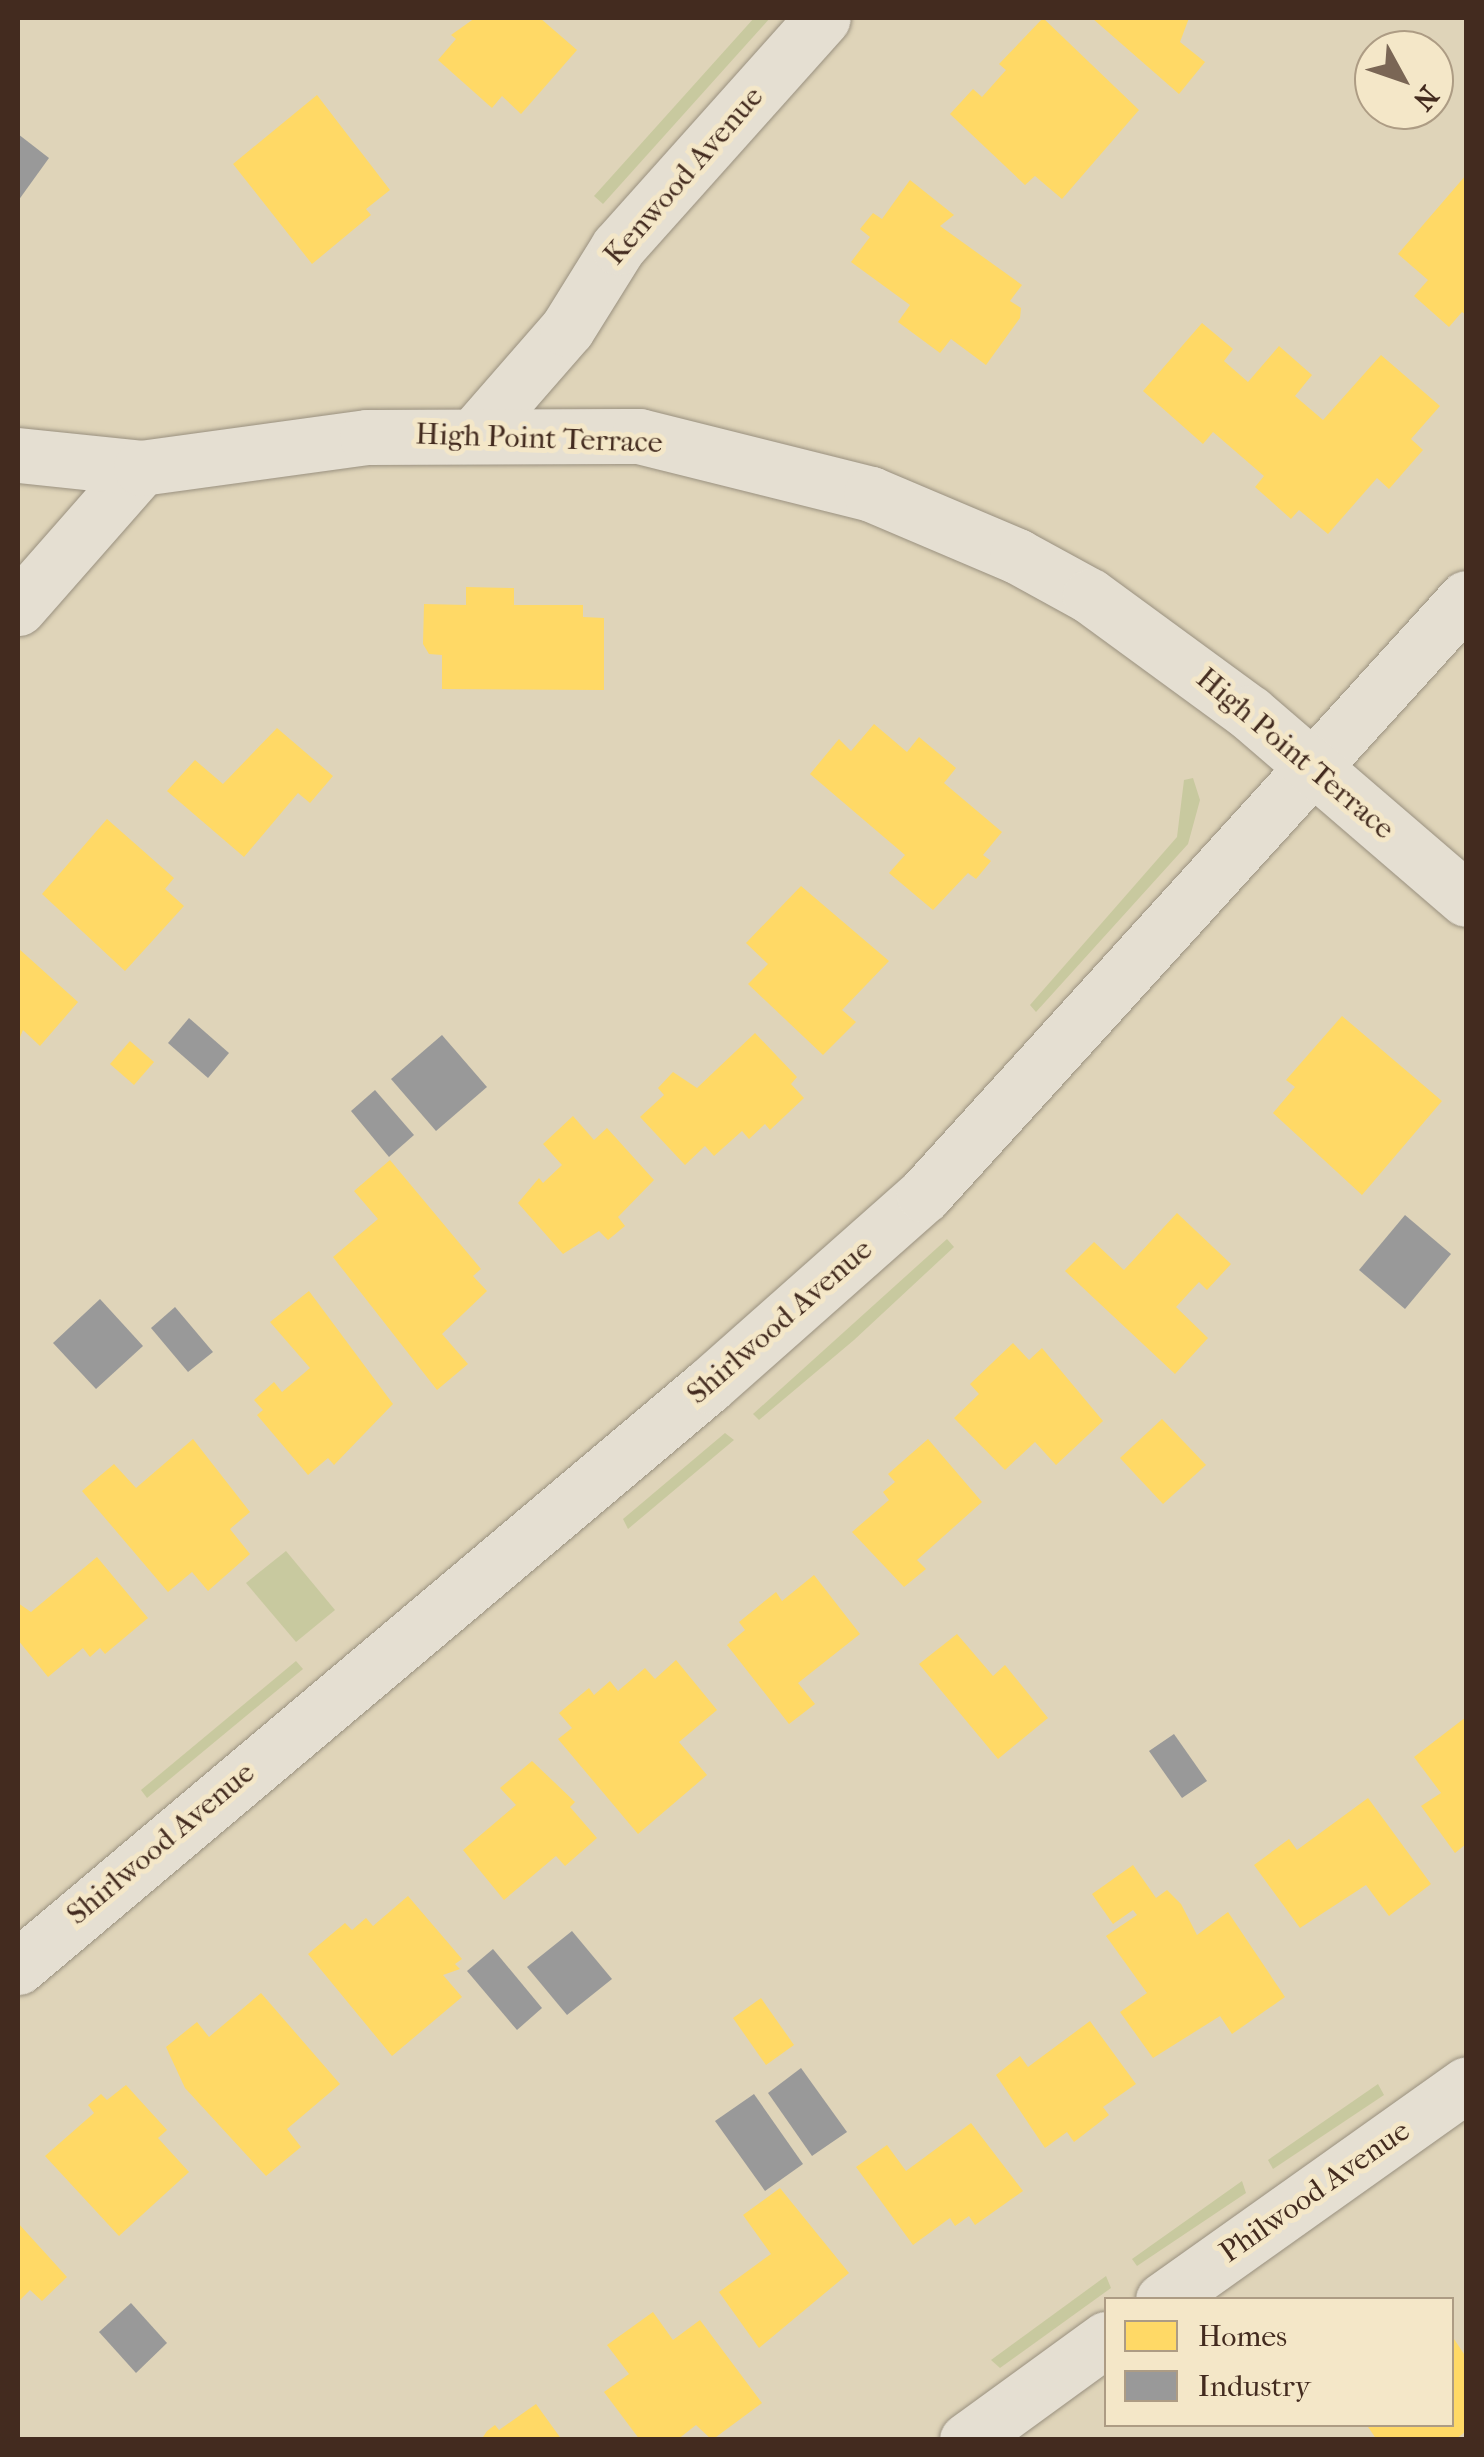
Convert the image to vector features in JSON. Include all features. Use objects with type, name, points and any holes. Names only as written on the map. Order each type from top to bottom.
[{"type":"street","name":"Kenwood Avenue","points":[[477,432],[567,330],[618,247],[822,18]]},
{"type":"street","name":"High Point Terrace","points":[[18,455],[141,468],[367,437],[477,432],[639,436],[786,468],[920,512],[1090,596],[1250,712],[1466,898]]},
{"type":"street","points":[[18,608],[141,468]]},
{"type":"street","name":"Shirlwood Avenue","points":[[18,1967],[708,1386],[924,1195],[1466,598]]},
{"type":"street","name":"Philwood Avenue","points":[[1167,2297],[1466,2085]]},
{"type":"street","points":[[967,2440],[1104,2341]]},
{"type":"green space","points":[[754,18],[770,18],[603,204],[594,196]]},
{"type":"green space","points":[[1193,778],[1200,800],[1188,844],[1036,1012],[1030,1005],[1177,837],[1184,780]]},
{"type":"green space","points":[[947,1239],[954,1247],[854,1340],[759,1420],[753,1414]]},
{"type":"green space","points":[[725,1433],[734,1440],[628,1529],[623,1519]]},
{"type":"green space","points":[[286,1551],[335,1610],[296,1642],[246,1583]]},
{"type":"green space","points":[[296,1661],[303,1669],[147,1798],[141,1790]]},
{"type":"green space","points":[[1378,2084],[1384,2095],[1273,2169],[1268,2160]]},
{"type":"green space","points":[[1242,2181],[1246,2193],[1137,2266],[1132,2259]]},
{"type":"green space","points":[[1106,2276],[1111,2288],[1000,2368],[991,2360]]},
{"type":"building: Homes","points":[[475,18],[540,18],[577,50],[521,114],[502,96],[492,108],[438,60],[456,39],[451,35]]},
{"type":"building: Homes","points":[[1043,18],[1139,110],[1062,199],[1035,176],[1025,185],[950,114],[973,89],[982,97],[1006,70],[999,64]]},
{"type":"building: Homes","points":[[1092,18],[1189,18],[1180,42],[1205,62],[1179,94]]},
{"type":"building: Homes","points":[[317,95],[390,190],[366,209],[371,215],[312,264],[233,164]]},
{"type":"building: Homes","points":[[1466,175],[1466,315],[1462,312],[1449,327],[1414,296],[1428,280],[1398,254]]},
{"type":"building: Homes","points":[[910,180],[954,215],[940,226],[1022,285],[1010,301],[1021,308],[1020,318],[986,365],[951,339],[940,353],[898,322],[910,305],[851,262],[870,237],[860,229],[873,213],[882,219]]},
{"type":"building: Homes","points":[[1202,323],[1233,349],[1224,361],[1248,382],[1279,346],[1312,375],[1295,396],[1323,420],[1381,355],[1440,406],[1411,439],[1423,450],[1389,489],[1377,478],[1328,534],[1299,510],[1291,519],[1255,487],[1264,476],[1213,432],[1203,444],[1143,391]]},
{"type":"building: Homes","points":[[466,587],[514,588],[514,605],[583,605],[583,617],[604,618],[604,690],[442,689],[442,655],[429,654],[423,644],[424,604],[466,605]]},
{"type":"building: Homes","points":[[874,724],[907,752],[919,737],[956,768],[944,783],[1002,832],[983,855],[991,861],[976,879],[968,873],[933,910],[889,873],[905,855],[810,774],[839,739],[851,751]]},
{"type":"building: Homes","points":[[277,728],[333,776],[310,803],[298,793],[244,857],[167,791],[195,760],[223,784]]},
{"type":"building: Homes","points":[[107,819],[174,878],[165,889],[184,906],[125,971],[42,894]]},
{"type":"building: Homes","points":[[801,886],[889,961],[842,1010],[856,1022],[823,1055],[748,984],[768,964],[746,943]]},
{"type":"building: Homes","points":[[18,948],[78,1002],[40,1046],[23,1030],[18,1042]]},
{"type":"building: Homes","points":[[1342,1016],[1442,1101],[1362,1195],[1273,1113],[1295,1087],[1286,1080]]},
{"type":"building: Homes","points":[[755,1033],[797,1077],[791,1084],[804,1098],[770,1130],[765,1124],[749,1139],[742,1131],[714,1156],[705,1146],[685,1165],[640,1117],[664,1095],[658,1088],[673,1072],[697,1088]]},
{"type":"building: Homes","points":[[130,1041],[154,1062],[134,1085],[110,1064]]},
{"type":"building: Homes","points":[[573,1116],[594,1140],[607,1128],[654,1180],[618,1217],[625,1226],[608,1240],[599,1231],[563,1254],[518,1203],[539,1178],[543,1183],[562,1165],[543,1144]]},
{"type":"building: Homes","points":[[390,1160],[481,1269],[473,1276],[487,1291],[442,1334],[468,1364],[437,1390],[333,1257],[378,1219],[354,1191]]},
{"type":"building: Homes","points":[[1177,1213],[1231,1264],[1207,1290],[1199,1282],[1176,1307],[1208,1338],[1175,1374],[1065,1271],[1094,1242],[1124,1270]]},
{"type":"building: Homes","points":[[309,1291],[393,1404],[334,1465],[328,1458],[308,1475],[257,1415],[263,1410],[254,1400],[274,1382],[282,1392],[310,1368],[270,1322]]},
{"type":"building: Homes","points":[[1013,1343],[1029,1360],[1042,1348],[1103,1421],[1056,1465],[1035,1442],[1005,1470],[954,1418],[979,1394],[970,1384]]},
{"type":"building: Homes","points":[[1162,1419],[1206,1465],[1163,1504],[1120,1458]]},
{"type":"building: Homes","points":[[193,1439],[250,1512],[230,1529],[250,1554],[208,1591],[192,1572],[168,1592],[82,1491],[114,1464],[136,1488]]},
{"type":"building: Homes","points":[[928,1439],[982,1502],[917,1560],[926,1569],[904,1587],[852,1532],[889,1500],[883,1492],[895,1482],[888,1474]]},
{"type":"building: Homes","points":[[97,1557],[148,1618],[105,1654],[100,1648],[90,1657],[83,1648],[48,1677],[18,1640],[18,1603],[31,1612]]},
{"type":"building: Homes","points":[[814,1575],[860,1634],[798,1683],[815,1704],[789,1724],[727,1645],[745,1630],[739,1622],[776,1592],[782,1601]]},
{"type":"building: Homes","points":[[957,1634],[993,1676],[1005,1665],[1048,1718],[998,1759],[919,1664]]},
{"type":"building: Homes","points":[[676,1660],[717,1710],[679,1742],[707,1775],[638,1834],[558,1739],[572,1728],[559,1713],[589,1688],[594,1695],[610,1681],[618,1691],[645,1668],[655,1679]]},
{"type":"building: Homes","points":[[1466,1717],[1466,1844],[1455,1853],[1421,1806],[1441,1793],[1414,1757]]},
{"type":"building: Homes","points":[[532,1761],[575,1802],[570,1807],[597,1838],[565,1866],[556,1856],[504,1900],[463,1850],[516,1805],[500,1788]]},
{"type":"building: Homes","points":[[1368,1798],[1431,1884],[1389,1916],[1366,1885],[1300,1928],[1254,1865],[1289,1839],[1297,1850]]},
{"type":"building: Homes","points":[[1133,1865],[1156,1898],[1167,1890],[1181,1904],[1197,1935],[1228,1912],[1285,1997],[1232,2034],[1220,2016],[1153,2058],[1120,2012],[1147,1993],[1106,1936],[1137,1915],[1133,1910],[1113,1924],[1092,1894]]},
{"type":"building: Homes","points":[[408,1896],[462,1959],[455,1964],[460,1969],[443,1975],[462,1997],[392,2056],[308,1954],[345,1923],[352,1930],[366,1918],[373,1926]]},
{"type":"building: Homes","points":[[261,1993],[340,2084],[287,2129],[301,2147],[266,2176],[185,2088],[166,2047],[197,2022],[209,2037]]},
{"type":"building: Homes","points":[[761,1998],[794,2045],[766,2065],[733,2018]]},
{"type":"building: Homes","points":[[1090,2021],[1136,2084],[1103,2107],[1109,2115],[1074,2142],[1067,2132],[1045,2148],[996,2075],[1020,2056],[1028,2067]]},
{"type":"building: Homes","points":[[126,2085],[167,2130],[158,2138],[189,2172],[119,2236],[45,2156],[94,2113],[88,2105],[101,2094],[107,2100]]},
{"type":"building: Homes","points":[[971,2123],[1023,2191],[975,2225],[969,2216],[955,2226],[950,2218],[913,2245],[856,2167],[887,2145],[906,2171]]},
{"type":"building: Homes","points":[[780,2188],[849,2273],[759,2348],[719,2292],[771,2254],[743,2215]]},
{"type":"building: Homes","points":[[18,2223],[67,2277],[42,2301],[30,2290],[18,2302]]},
{"type":"building: Homes","points":[[653,2312],[673,2340],[700,2320],[762,2403],[712,2440],[696,2425],[677,2440],[640,2440],[604,2392],[629,2374],[607,2345]]},
{"type":"building: Homes","points":[[1454,2339],[1466,2357],[1466,2431],[1455,2440],[1377,2440],[1368,2427],[1454,2427]]},
{"type":"building: Homes","points":[[536,2404],[562,2440],[481,2440],[495,2425],[499,2430]]},
{"type":"building: Industry","points":[[18,134],[49,158],[18,201]]},
{"type":"building: Industry","points":[[189,1018],[229,1053],[208,1078],[168,1043]]},
{"type":"building: Industry","points":[[442,1035],[487,1087],[436,1131],[391,1079]]},
{"type":"building: Industry","points":[[375,1090],[414,1135],[389,1157],[351,1111]]},
{"type":"building: Industry","points":[[1405,1215],[1451,1254],[1405,1309],[1359,1270]]},
{"type":"building: Industry","points":[[100,1299],[143,1346],[96,1389],[53,1343]]},
{"type":"building: Industry","points":[[175,1307],[213,1352],[188,1372],[151,1328]]},
{"type":"building: Industry","points":[[1174,1734],[1207,1781],[1182,1798],[1149,1751]]},
{"type":"building: Industry","points":[[572,1931],[612,1979],[567,2015],[527,1967]]},
{"type":"building: Industry","points":[[493,1949],[542,2008],[517,2030],[467,1971]]},
{"type":"building: Industry","points":[[801,2068],[847,2132],[812,2156],[768,2093]]},
{"type":"building: Industry","points":[[754,2094],[803,2164],[765,2191],[715,2121]]},
{"type":"building: Industry","points":[[131,2303],[167,2343],[136,2373],[99,2332]]}]
